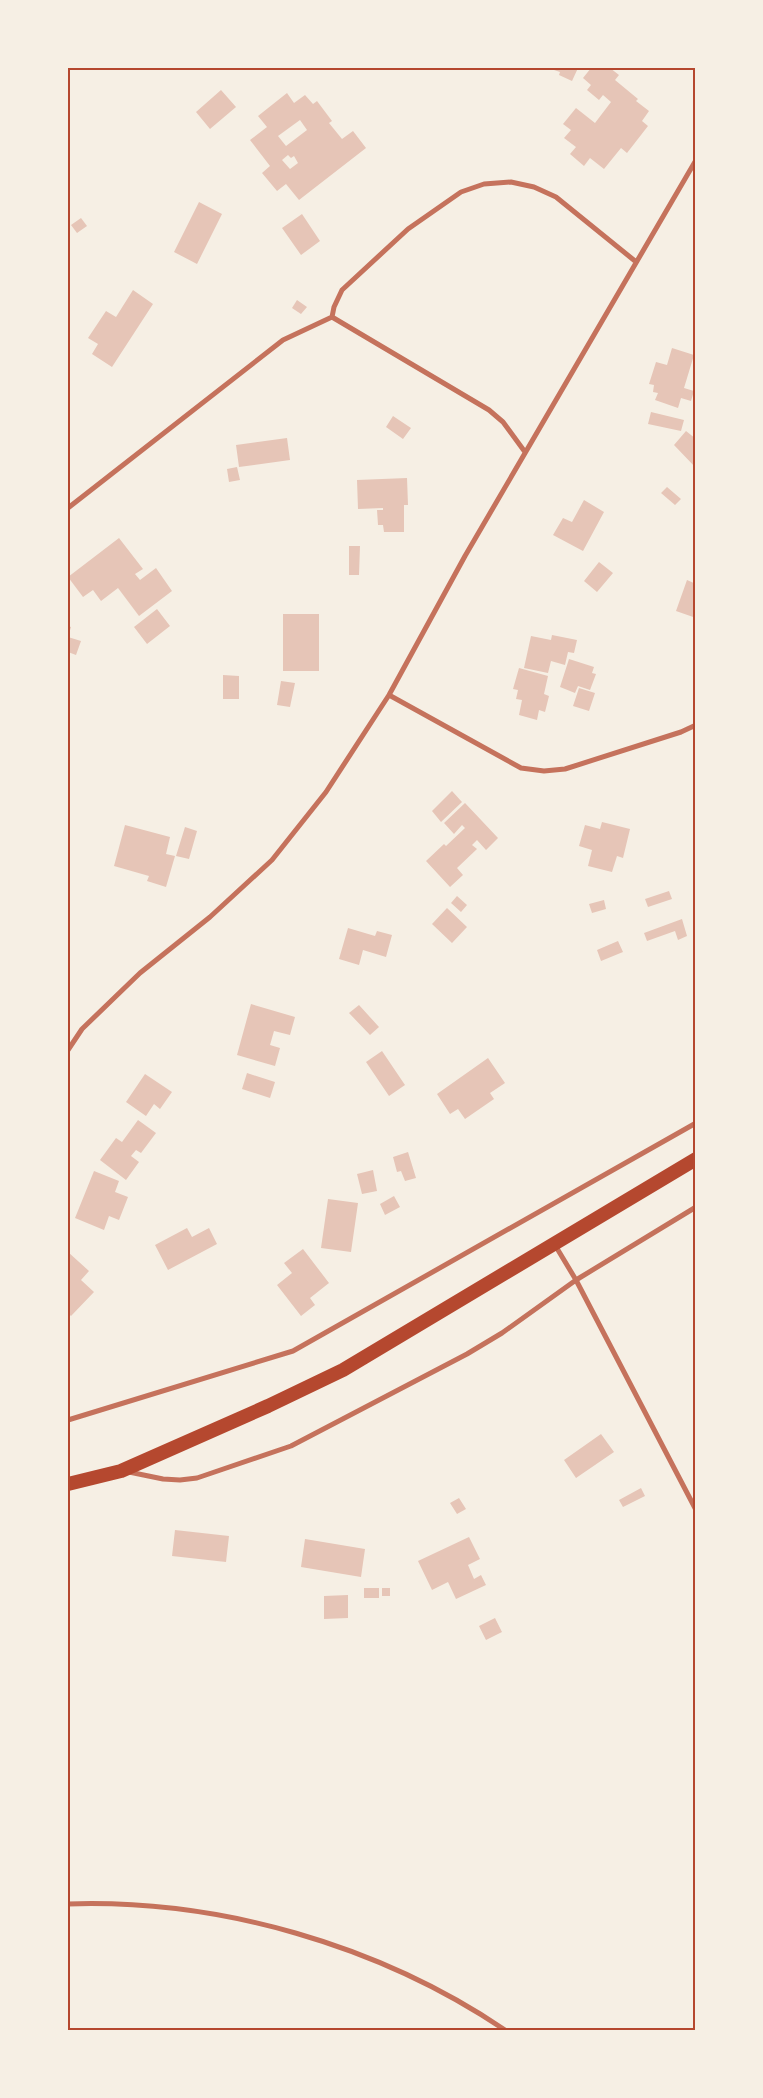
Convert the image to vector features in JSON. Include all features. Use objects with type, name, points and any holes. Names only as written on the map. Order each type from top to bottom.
[{"type":"highway","points":[[68,1484],[121,1471],[233,1422],[343,1370],[696,1159]]},
{"type":"street","points":[[68,1050],[82,1029],[140,973],[210,917],[272,860],[326,792],[389,695],[465,556],[561,393],[635,261],[696,160]]},
{"type":"street","points":[[332,317],[334,307],[342,290],[408,229],[461,192],[484,184],[510,182],[534,187],[556,197],[635,261]]},
{"type":"street","points":[[332,317],[489,410],[503,422],[525,452]]},
{"type":"street","points":[[68,508],[283,340],[332,317]]},
{"type":"street","points":[[389,695],[521,768],[544,771],[565,769],[681,732],[696,724]]},
{"type":"street","points":[[68,1420],[293,1351],[696,1123]]},
{"type":"street","points":[[121,1471],[163,1479],[197,1478],[291,1446],[467,1354],[502,1333],[576,1280],[696,1207]]},
{"type":"street","points":[[554,1243],[576,1280],[696,1510]]},
{"type":"street","points":[[68,1904],[153,1906],[276,1928],[330,1944],[402,1972],[505,2030]]},
{"type":"building","points":[[555,68],[578,68],[572,81],[559,75],[560,72],[554,70]]},
{"type":"building","points":[[591,68],[610,68],[619,75],[615,80],[649,111],[642,121],[648,126],[627,153],[621,148],[604,169],[590,158],[584,166],[570,154],[576,147],[564,138],[571,130],[563,124],[576,108],[595,123],[611,102],[603,95],[599,100],[587,90],[591,85],[583,78]]},
{"type":"building","points":[[221,90],[236,107],[210,129],[196,112]]},
{"type":"building","points":[[287,93],[294,103],[305,95],[313,104],[317,101],[332,121],[329,123],[342,139],[353,131],[366,148],[299,200],[286,184],[277,191],[262,173],[270,166],[250,140],[267,127],[258,116]],"holes":[[[300,120],[307,130],[286,146],[278,136]],[[288,155],[291,158],[294,156],[298,163],[290,169],[282,160]]]},
{"type":"building","points":[[199,202],[222,214],[197,264],[174,252]]},
{"type":"building","points":[[302,214],[320,241],[301,255],[282,228]]},
{"type":"building","points":[[81,218],[87,226],[77,233],[71,225]]},
{"type":"building","points":[[133,290],[153,304],[112,367],[92,354],[98,344],[88,338],[106,311],[116,317]]},
{"type":"building","points":[[297,300],[307,307],[301,314],[292,308]]},
{"type":"building","points":[[672,348],[694,355],[684,388],[694,391],[691,401],[681,398],[678,408],[655,400],[658,393],[653,392],[654,385],[649,384],[656,362],[667,365]]},
{"type":"building","points":[[651,412],[684,420],[681,431],[648,424]]},
{"type":"building","points":[[393,416],[411,428],[403,439],[386,427]]},
{"type":"building","points":[[686,431],[696,439],[696,468],[674,445]]},
{"type":"building","points":[[287,438],[290,460],[239,467],[236,445]]},
{"type":"building","points":[[237,467],[240,480],[229,482],[227,469]]},
{"type":"building","points":[[407,478],[408,505],[404,505],[404,532],[384,532],[383,525],[378,525],[377,510],[383,510],[383,508],[358,509],[357,480]]},
{"type":"building","points":[[667,487],[681,499],[675,505],[661,493]]},
{"type":"building","points":[[584,500],[604,512],[583,551],[553,535],[563,518],[572,522]]},
{"type":"building","points":[[119,538],[143,569],[135,574],[140,580],[156,568],[172,591],[139,616],[118,588],[101,601],[93,590],[83,597],[68,577]]},
{"type":"building","points":[[349,546],[360,546],[359,575],[349,575]]},
{"type":"building","points":[[599,562],[613,573],[597,592],[584,581]]},
{"type":"building","points":[[687,580],[696,584],[696,618],[676,611]]},
{"type":"building","points":[[157,609],[170,626],[147,644],[134,627]]},
{"type":"building","points":[[283,614],[319,614],[319,671],[283,671]]},
{"type":"building","points":[[68,626],[71,627],[68,637]]},
{"type":"building","points":[[552,635],[577,640],[574,653],[568,652],[565,665],[551,661],[548,673],[524,668],[531,636],[551,640]]},
{"type":"building","points":[[68,637],[81,641],[76,655],[68,652]]},
{"type":"building","points":[[569,659],[594,667],[592,673],[596,674],[590,690],[578,686],[575,693],[560,687]]},
{"type":"building","points":[[519,668],[548,676],[544,694],[549,696],[545,712],[539,710],[537,720],[519,715],[522,700],[516,699],[518,690],[513,689]]},
{"type":"building","points":[[223,675],[239,676],[239,699],[223,699]]},
{"type":"building","points":[[281,681],[295,683],[290,707],[277,705]]},
{"type":"building","points":[[579,688],[595,693],[589,711],[573,706]]},
{"type":"building","points":[[452,791],[462,802],[441,822],[432,811]]},
{"type":"building","points":[[465,803],[498,838],[486,850],[477,840],[472,845],[477,849],[457,868],[463,875],[450,887],[426,861],[465,828],[462,825],[454,834],[444,823]]},
{"type":"building","points":[[602,822],[630,829],[623,858],[617,856],[612,872],[588,866],[592,850],[579,846],[585,825],[600,829]]},
{"type":"building","points":[[125,825],[170,837],[166,854],[175,856],[166,887],[147,881],[149,876],[114,866]]},
{"type":"building","points":[[185,827],[197,831],[189,859],[176,856]]},
{"type":"building","points":[[669,891],[672,899],[648,907],[645,899]]},
{"type":"building","points":[[457,896],[467,905],[461,912],[451,903]]},
{"type":"building","points":[[604,900],[606,909],[592,913],[589,904]]},
{"type":"building","points":[[447,908],[467,927],[452,943],[432,924]]},
{"type":"building","points":[[682,919],[687,936],[678,940],[675,931],[647,941],[644,933]]},
{"type":"building","points":[[348,928],[375,936],[377,931],[392,935],[386,957],[363,950],[359,965],[339,959]]},
{"type":"building","points":[[618,941],[623,952],[601,961],[597,950]]},
{"type":"building","points":[[251,1004],[295,1017],[290,1035],[274,1031],[270,1045],[280,1048],[275,1066],[237,1055]]},
{"type":"building","points":[[359,1005],[379,1027],[370,1035],[349,1013]]},
{"type":"building","points":[[382,1051],[405,1085],[389,1096],[366,1062]]},
{"type":"building","points":[[488,1058],[505,1083],[490,1093],[494,1099],[465,1119],[458,1109],[450,1114],[437,1094]]},
{"type":"building","points":[[247,1073],[275,1082],[270,1098],[242,1089]]},
{"type":"building","points":[[145,1074],[172,1092],[160,1109],[154,1104],[146,1116],[126,1102]]},
{"type":"building","points":[[138,1120],[156,1133],[141,1153],[136,1150],[131,1156],[139,1162],[126,1180],[100,1160],[116,1138],[122,1142]]},
{"type":"building","points":[[408,1152],[416,1178],[405,1181],[401,1171],[397,1172],[393,1157]]},
{"type":"building","points":[[373,1170],[377,1191],[362,1194],[357,1174]]},
{"type":"building","points":[[94,1171],[119,1181],[115,1192],[128,1197],[119,1220],[109,1216],[104,1230],[75,1218]]},
{"type":"building","points":[[394,1196],[400,1207],[385,1215],[380,1204]]},
{"type":"building","points":[[328,1199],[358,1203],[351,1252],[321,1248]]},
{"type":"building","points":[[187,1228],[192,1237],[209,1228],[217,1244],[168,1270],[155,1245]]},
{"type":"building","points":[[303,1249],[329,1283],[310,1298],[315,1305],[301,1316],[277,1285],[292,1273],[284,1263]]},
{"type":"building","points":[[68,1252],[89,1271],[81,1280],[94,1292],[71,1316],[68,1313]]},
{"type":"building","points":[[601,1434],[614,1452],[576,1478],[564,1460]]},
{"type":"building","points":[[641,1488],[645,1496],[623,1507],[619,1500]]},
{"type":"building","points":[[459,1498],[466,1509],[457,1514],[450,1503]]},
{"type":"building","points":[[175,1530],[229,1536],[226,1562],[172,1556]]},
{"type":"building","points":[[469,1537],[480,1559],[468,1565],[474,1579],[481,1575],[486,1585],[456,1599],[448,1582],[432,1590],[418,1561]]},
{"type":"building","points":[[305,1539],[365,1549],[361,1577],[301,1567]]},
{"type":"building","points":[[364,1588],[379,1588],[379,1598],[364,1598]]},
{"type":"building","points":[[382,1588],[390,1588],[390,1596],[382,1596]]},
{"type":"building","points":[[348,1595],[348,1618],[324,1619],[324,1596]]},
{"type":"building","points":[[495,1618],[502,1632],[486,1640],[479,1626]]}]
